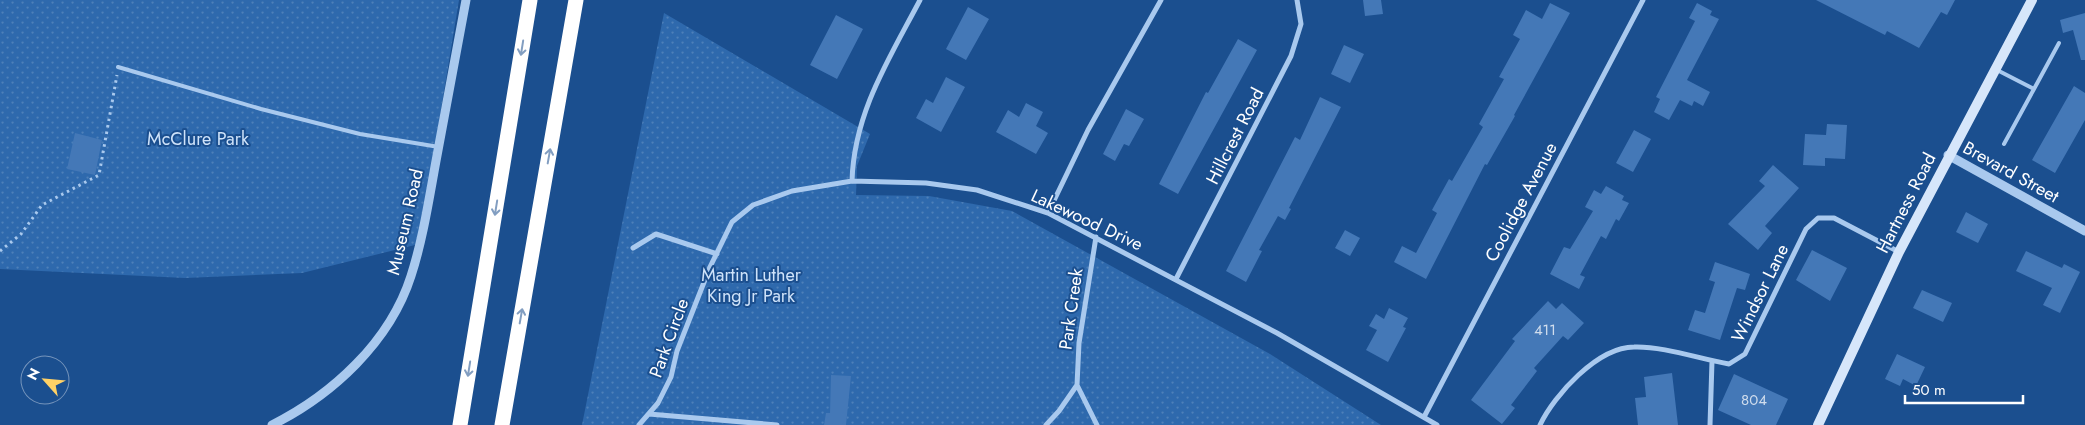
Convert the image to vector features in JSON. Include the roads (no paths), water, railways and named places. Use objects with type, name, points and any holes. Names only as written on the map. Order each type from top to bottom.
[{"type":"highway","points":[[460,425],[530,0]]},
{"type":"highway","points":[[502,425],[576,0]]},
{"type":"main road","name":"Hartness Road","points":[[1818,425],[1899,252],[1948,155],[2032,0]]},
{"type":"street","name":"Museum Road","points":[[272,425],[323,394],[360,361],[389,322],[410,278],[423,230],[466,0]]},
{"type":"street","points":[[852,181],[853,157],[869,97],[920,0]]},
{"type":"street","points":[[1048,213],[1088,130],[1161,0]]},
{"type":"street","name":"Hillcrest Road","points":[[1176,279],[1292,56],[1301,24],[1297,0]]},
{"type":"street","name":"Coolidge Avenue","points":[[1424,417],[1643,0]]},
{"type":"street","name":"Brevard Street","points":[[1948,155],[2085,231]]},
{"type":"street","name":"Lakewood Drive","points":[[716,254],[732,222],[753,205],[792,191],[852,181],[926,183],[977,190],[1048,213],[1096,237],[1278,333],[1437,425]]},
{"type":"street","name":"Windsor Lane","points":[[1540,425],[1548,408],[1565,387],[1589,367],[1614,352],[1634,347],[1729,364],[1745,354],[1806,229],[1818,218],[1834,218],[1899,252]]},
{"type":"street","points":[[633,248],[656,234],[716,254]]},
{"type":"street","name":"Park Creek","points":[[1077,384],[1079,343],[1096,237]]},
{"type":"street","name":"Park Circle","points":[[639,425],[658,403],[671,377],[677,352],[716,254]]},
{"type":"street","points":[[1710,425],[1712,361]]},
{"type":"street","points":[[1046,425],[1059,411],[1077,384]]},
{"type":"street","points":[[1077,384],[1097,425]]},
{"type":"street","points":[[649,414],[778,425]]},
{"type":"lane","points":[[2004,144],[2058,43]]},
{"type":"lane","points":[[118,67],[261,109],[360,134],[438,147]]},
{"type":"lane","points":[[1995,69],[2034,89]]},
{"type":"park label","name":"McClure Park","points":[[198,139]]},
{"type":"park label","name":"Martin Luther King Jr Park","points":[[751,285]]}]
